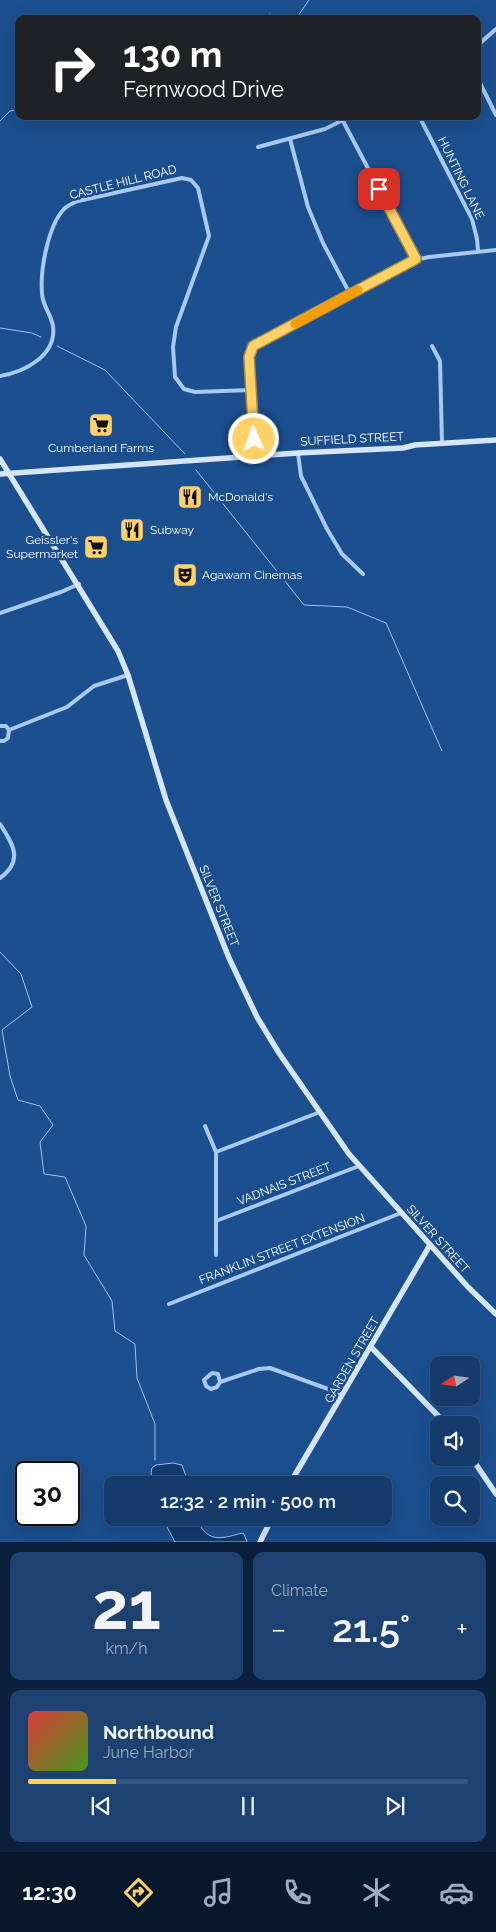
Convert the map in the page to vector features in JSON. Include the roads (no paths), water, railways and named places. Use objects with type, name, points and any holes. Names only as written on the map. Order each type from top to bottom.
[{"type":"street","points":[[481,42],[496,29]]},
{"type":"street","points":[[481,85],[496,114]]},
{"type":"street","points":[[258,146],[325,129],[343,120],[416,259]]},
{"type":"street","name":"HUNTING LANE","points":[[421,120],[472,218],[478,251]]},
{"type":"street","points":[[290,139],[308,207],[323,243],[350,294]]},
{"type":"street","name":"CASTLE HILL ROAD","points":[[0,376],[18,372],[33,364],[44,354],[51,341],[53,326],[42,298],[42,284],[46,249],[63,210],[78,201],[182,178],[194,182],[198,188],[209,236],[174,333],[175,377],[184,389],[195,392],[251,390]]},
{"type":"street","points":[[255,456],[249,357],[251,350],[257,344],[416,259],[496,250]]},
{"type":"street","points":[[432,346],[440,362],[442,443]]},
{"type":"street","name":"SUFFIELD STREET","points":[[0,474],[298,453],[403,448],[415,445],[496,440]]},
{"type":"street","points":[[298,453],[301,476],[327,529],[342,554],[363,574]]},
{"type":"street","name":"SILVER STREET","points":[[0,459],[111,638],[128,675],[161,785],[237,977],[269,1037],[359,1166],[476,1296],[496,1314]]},
{"type":"street","points":[[0,613],[79,584]]},
{"type":"street","points":[[9,730],[67,707],[94,686],[128,675]]},
{"type":"street","points":[[0,726],[6,726],[9,730]]},
{"type":"street","points":[[0,741],[8,738],[9,730]]},
{"type":"street","points":[[0,824],[12,844],[15,858],[11,868],[0,878]]},
{"type":"street","points":[[216,1152],[320,1112]]},
{"type":"street","points":[[205,1126],[216,1152],[216,1255]]},
{"type":"street","name":"VADNAIS STREET","points":[[216,1221],[359,1166]]},
{"type":"street","name":"FRANKLIN STREET EXTENSION","points":[[169,1304],[402,1213]]},
{"type":"street","name":"GARDEN STREET","points":[[294,1476],[430,1245]]},
{"type":"street","points":[[371,1346],[438,1416]]},
{"type":"street","points":[[220,1382],[218,1374],[212,1372],[204,1380],[206,1386],[212,1389],[218,1387],[220,1382],[259,1369],[270,1368],[343,1394]]},
{"type":"street","points":[[478,1466],[496,1494]]},
{"type":"street","points":[[260,1542],[268,1526]]},
{"type":"water","points":[[173,1463],[182,1465],[186,1476],[152,1476],[152,1468],[156,1465]]},
{"type":"water","points":[[167,1526],[200,1526],[209,1535],[220,1538],[242,1533],[247,1542],[175,1542]]},
{"type":"waterway","points":[[299,15],[309,0]]},
{"type":"waterway","points":[[269,15],[273,15]]},
{"type":"waterway","points":[[0,121],[10,111],[15,110]]},
{"type":"waterway","points":[[0,328],[32,333],[41,337]]},
{"type":"waterway","points":[[57,346],[105,370],[185,454]]},
{"type":"waterway","points":[[196,470],[304,605],[347,607],[386,623],[442,751]]},
{"type":"waterway","points":[[0,952],[21,974],[32,1007],[2,1030],[10,1076],[18,1100],[40,1106],[53,1125],[40,1142],[44,1174],[65,1177],[86,1226],[84,1255],[112,1301],[115,1331],[135,1344],[137,1378],[155,1424],[155,1460]]},
{"type":"place","name":"Cumberland Farms","points":[[101,425]]},
{"type":"place","name":"McDonald's","points":[[190,497]]},
{"type":"place","name":"Subway","points":[[132,530]]},
{"type":"place","name":"Geissler's Supermarket","points":[[96,547]]},
{"type":"place","name":"Agawam Cinemas","points":[[185,575]]}]
